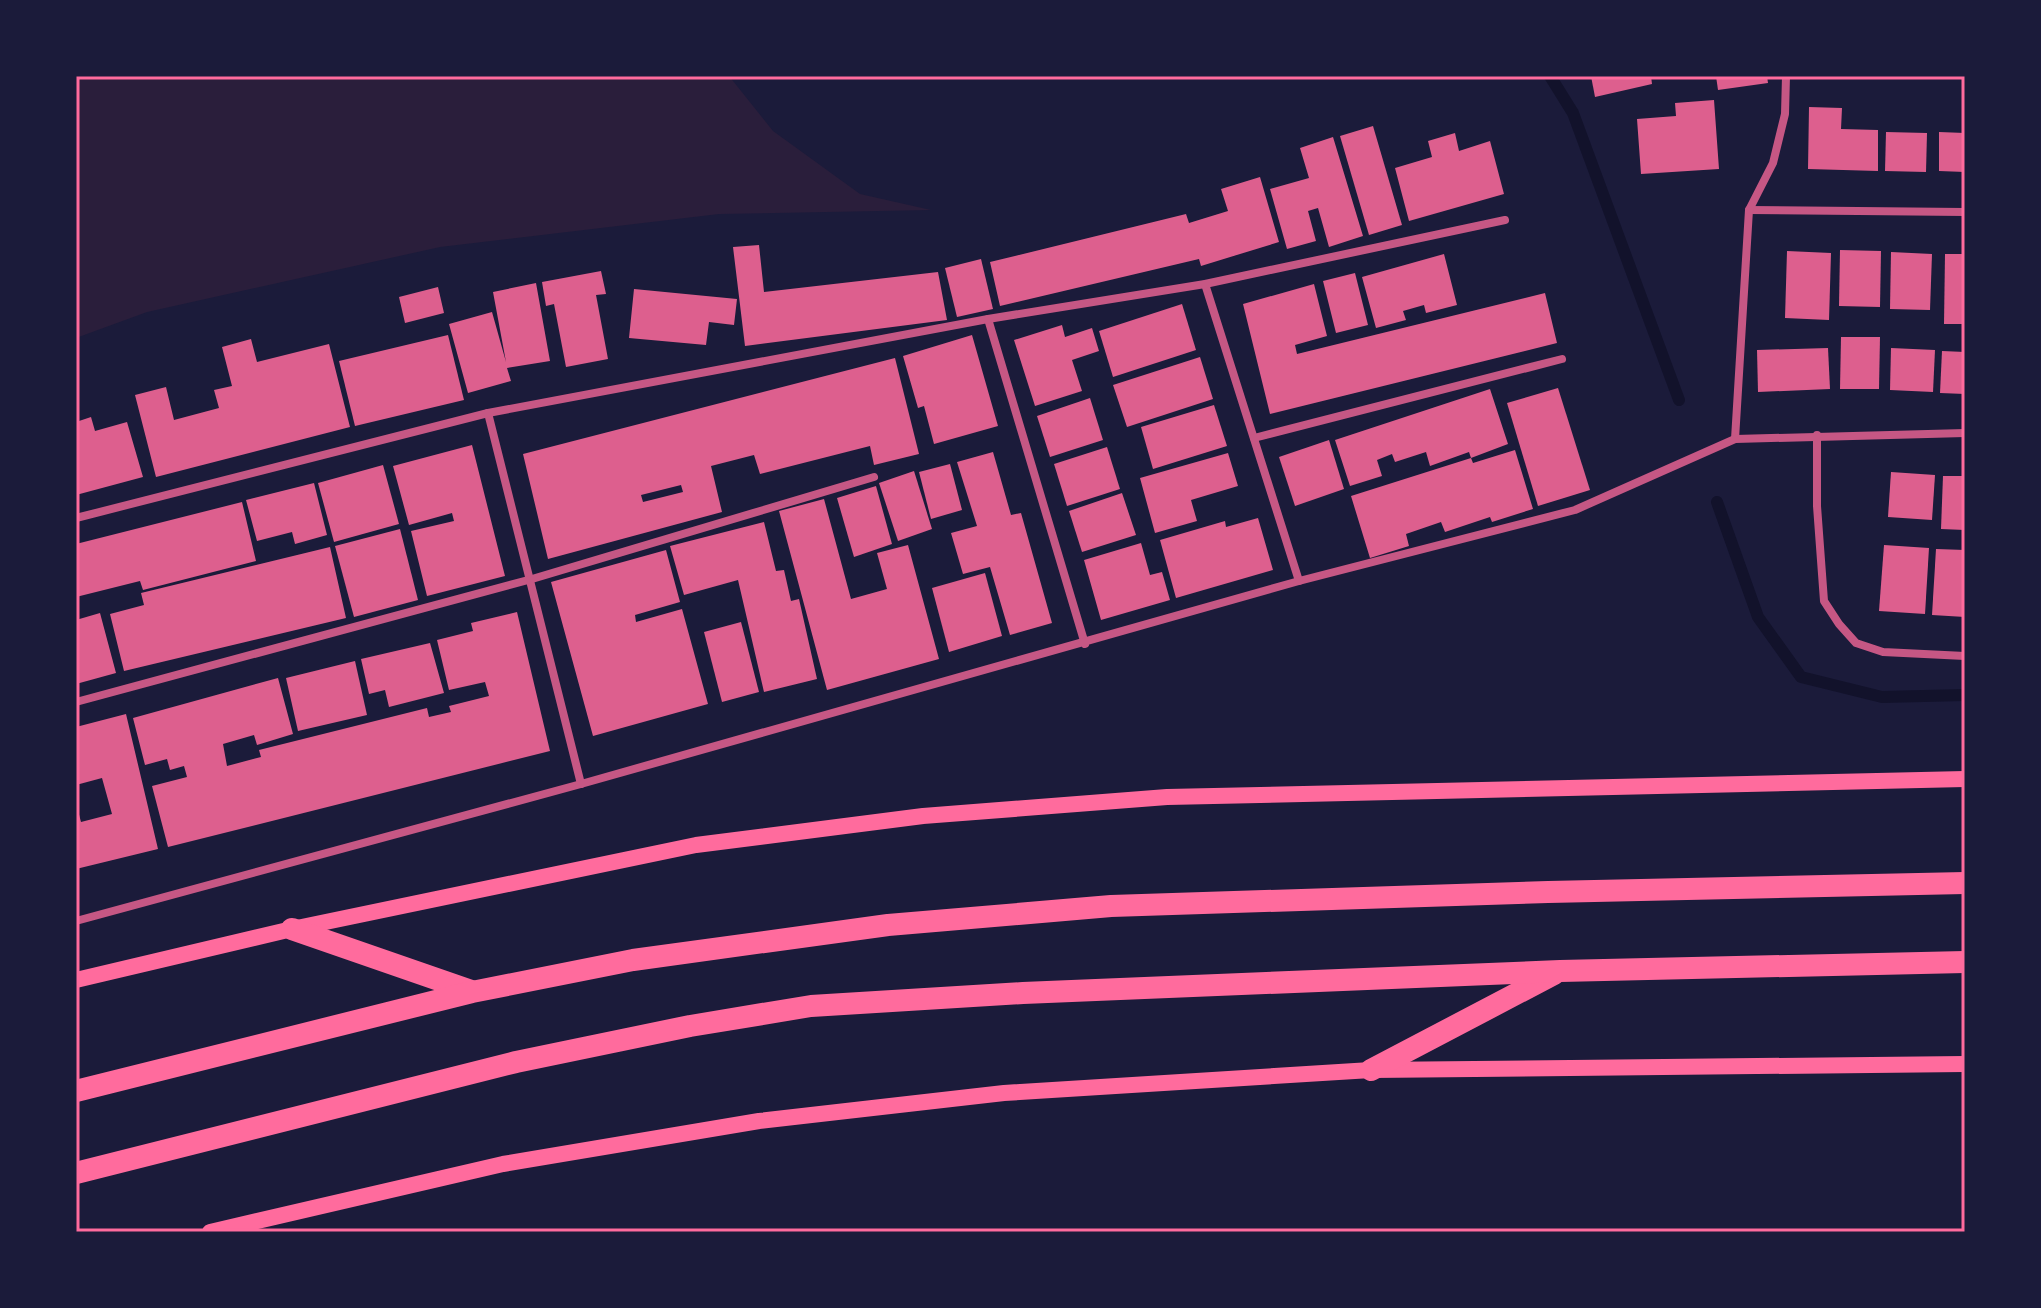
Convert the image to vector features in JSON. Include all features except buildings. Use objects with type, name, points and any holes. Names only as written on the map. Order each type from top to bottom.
[{"type":"highway","points":[[76,1091],[472,992],[633,960],[774,938],[1111,906],[1965,883]]},
{"type":"highway","points":[[292,929],[472,992]]},
{"type":"highway","points":[[76,1173],[516,1062],[690,1026],[811,1006],[1039,992],[1560,971],[1965,962]]},
{"type":"highway","points":[[1371,1070],[1560,971]]},
{"type":"main road","points":[[76,980],[292,929],[696,845],[923,816],[1167,797],[1965,779]]},
{"type":"main road","points":[[210,1232],[503,1164],[759,1121],[1004,1093],[1371,1070],[1965,1064]]},
{"type":"street","points":[[1735,439],[1749,210],[1773,163],[1785,114],[1786,76]]},
{"type":"street","points":[[1749,210],[1965,212]]},
{"type":"street","points":[[76,518],[488,413],[988,319],[1205,284],[1505,220]]},
{"type":"street","points":[[1205,284],[1299,581]]},
{"type":"street","points":[[988,319],[1085,644]]},
{"type":"street","points":[[1254,438],[1562,359]]},
{"type":"street","points":[[488,413],[581,784]]},
{"type":"street","points":[[76,921],[1085,644],[1299,581],[1575,510],[1735,439],[1965,433]]},
{"type":"street","points":[[1817,435],[1817,506],[1824,601],[1856,643],[1883,652],[1965,656]]},
{"type":"street","points":[[76,702],[532,579],[874,477]]},
{"type":"shaded area","points":[[76,76],[729,76],[773,131],[860,194],[931,210],[719,214],[440,247],[147,312],[76,338]]},
{"type":"waterway","points":[[1550,76],[1573,113],[1679,400]]},
{"type":"waterway","points":[[1717,502],[1758,617],[1801,677],[1882,697],[1965,695]]}]
